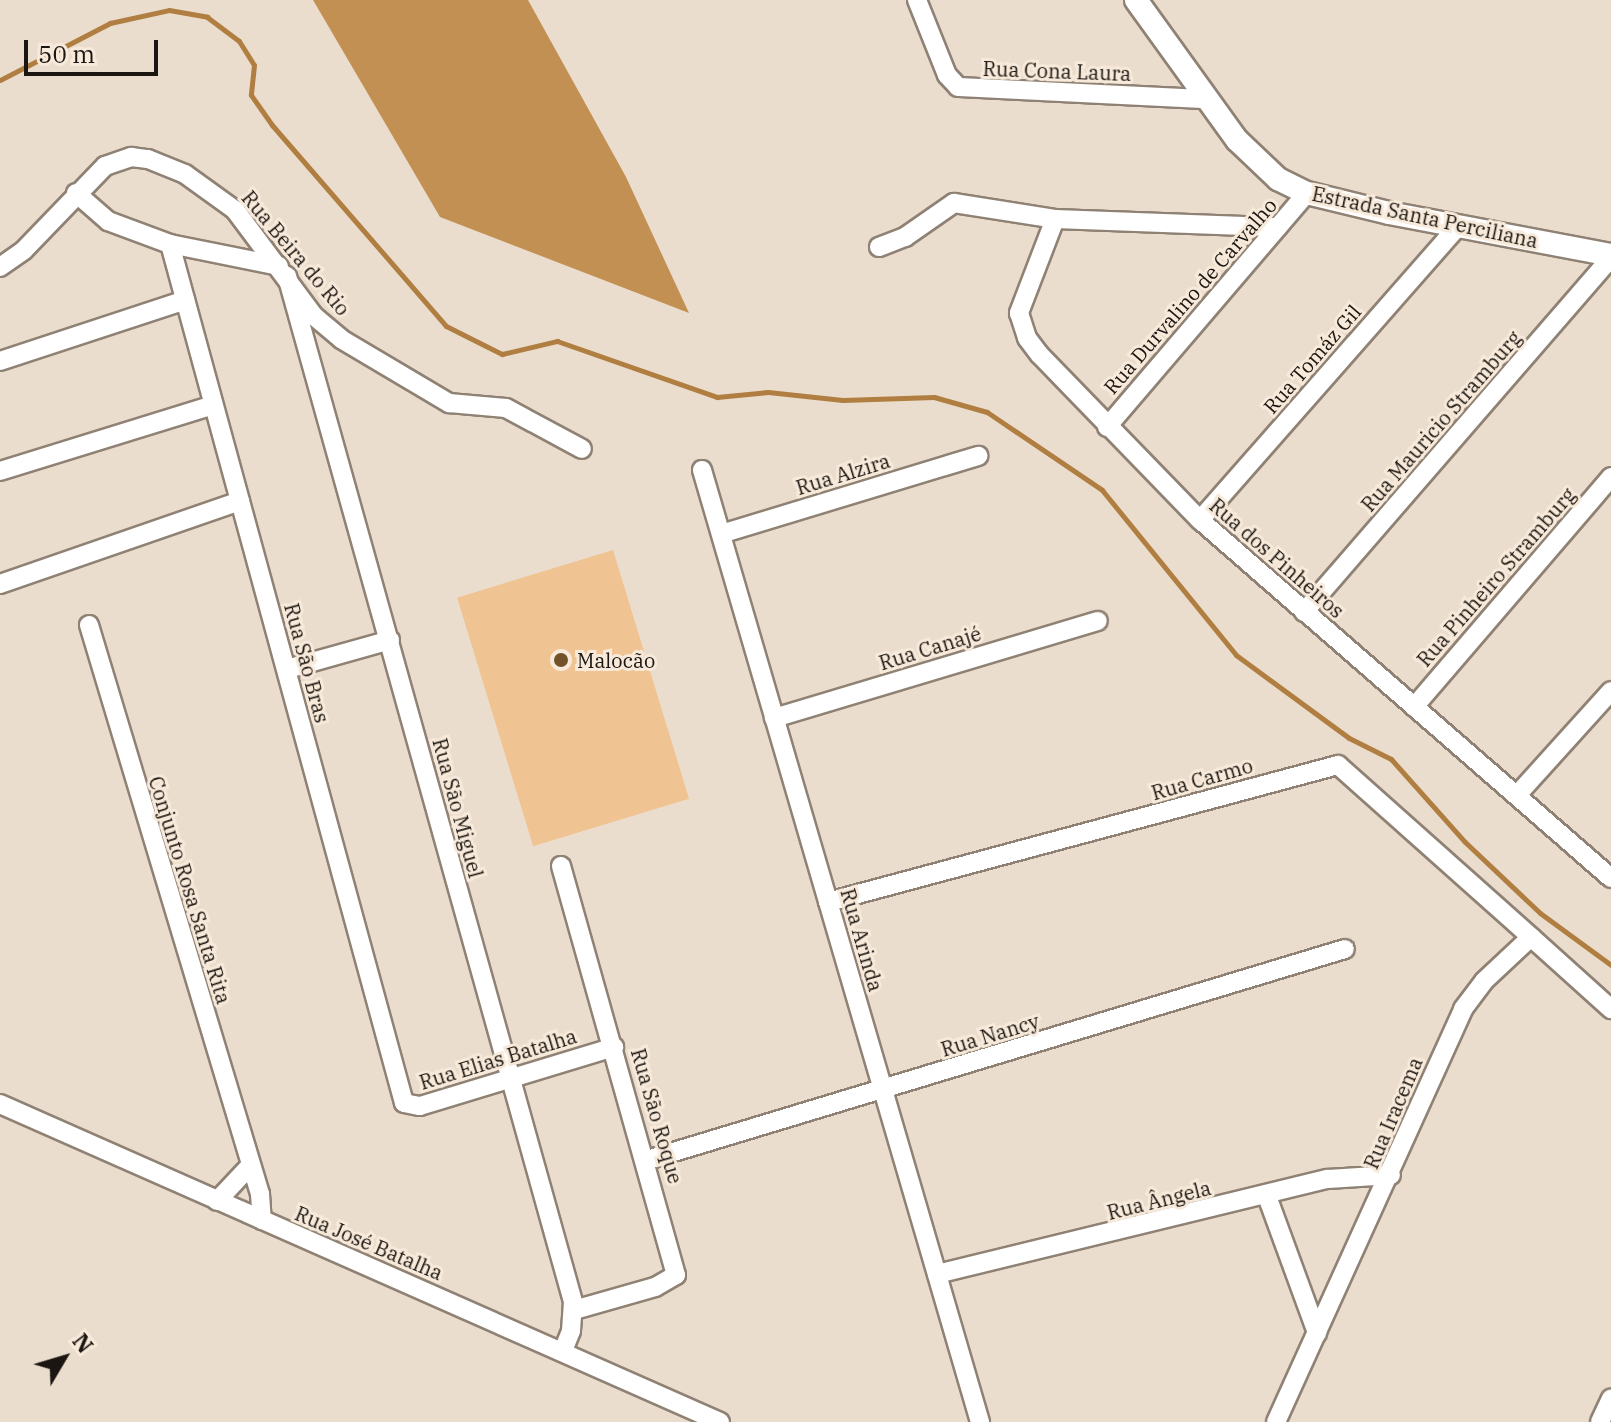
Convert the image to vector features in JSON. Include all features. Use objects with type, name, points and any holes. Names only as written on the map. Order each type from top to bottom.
[{"type":"street","name":"Rua Cona Laura","points":[[917,0],[947,75],[958,87],[1204,99]]},
{"type":"street","name":"Estrada Santa Perciliana","points":[[1136,0],[1204,99],[1252,157],[1278,179],[1307,193],[1611,256]]},
{"type":"street","name":"Rua Beira do Rio","points":[[0,267],[24,250],[76,193],[112,163],[148,159],[211,189],[235,210],[326,328],[416,385],[459,406],[506,408],[582,449]]},
{"type":"street","points":[[76,193],[108,221],[170,244],[283,271]]},
{"type":"street","name":"Rua Durvalino de Carvalho","points":[[1107,427],[1307,193]]},
{"type":"street","points":[[879,247],[905,237],[954,203],[1055,219],[1278,227]]},
{"type":"street","name":"Rua dos Pinheiros","points":[[1055,219],[1023,298],[1021,326],[1040,355],[1200,520],[1611,878]]},
{"type":"street","name":"Rua Tomáz Gil","points":[[1200,520],[1458,226]]},
{"type":"street","name":"Rua São Bras","points":[[170,244],[400,1094]]},
{"type":"street","name":"Rua Mauricio Stramburg","points":[[1304,612],[1611,256]]},
{"type":"street","name":"Rua São Miguel","points":[[283,271],[390,640],[574,1310]]},
{"type":"street","points":[[0,361],[185,300]]},
{"type":"street","points":[[0,471],[213,405]]},
{"type":"street","name":"Rua Alzira","points":[[721,534],[978,456]]},
{"type":"street","name":"Rua Arinda","points":[[702,470],[980,1422]]},
{"type":"street","name":"Rua Pinheiro Stramburg","points":[[1414,707],[1611,477]]},
{"type":"street","points":[[0,584],[240,501]]},
{"type":"street","name":"Rua Canajé","points":[[774,718],[1098,621]]},
{"type":"street","name":"Conjunto Rosa Santa Rita","points":[[89,625],[262,1220]]},
{"type":"street","points":[[287,669],[390,640]]},
{"type":"street","points":[[1517,795],[1611,691]]},
{"type":"street","name":"Rua Carmo","points":[[828,902],[1338,765],[1531,937]]},
{"type":"street","name":"Rua São Roque","points":[[561,866],[647,1160],[676,1275],[655,1287],[574,1310]]},
{"type":"street","points":[[1531,937],[1611,1009]]},
{"type":"street","name":"Rua Iracema","points":[[1276,1422],[1391,1175],[1463,1009],[1531,937]]},
{"type":"street","name":"Rua Nancy","points":[[647,1160],[1345,949]]},
{"type":"street","name":"Rua Elias Batalha","points":[[400,1094],[404,1103],[420,1106],[614,1047]]},
{"type":"street","name":"Rua José Batalha","points":[[0,1104],[720,1422]]},
{"type":"street","points":[[217,1201],[249,1167]]},
{"type":"street","name":"Rua Ângela","points":[[937,1274],[1328,1179],[1391,1175]]},
{"type":"street","points":[[1267,1196],[1317,1333]]},
{"type":"street","points":[[563,1351],[574,1310]]},
{"type":"street","points":[[1600,1422],[1611,1398]]},
{"type":"shaded area","points":[[313,0],[528,0],[626,177],[689,313],[440,217]]},
{"type":"shaded area","name":"Malocão","points":[[613,550],[689,799],[533,846],[457,598]]},
{"type":"waterway","points":[[0,80],[110,23],[169,10],[207,17],[239,41],[254,65],[251,95],[272,125],[446,326],[502,354],[557,341],[717,397],[768,392],[843,400],[934,397],[987,412],[1102,490],[1236,655],[1349,738],[1391,759],[1465,842],[1540,913],[1611,965]]},
{"type":"place","name":"Malocão","points":[[561,660]]}]
